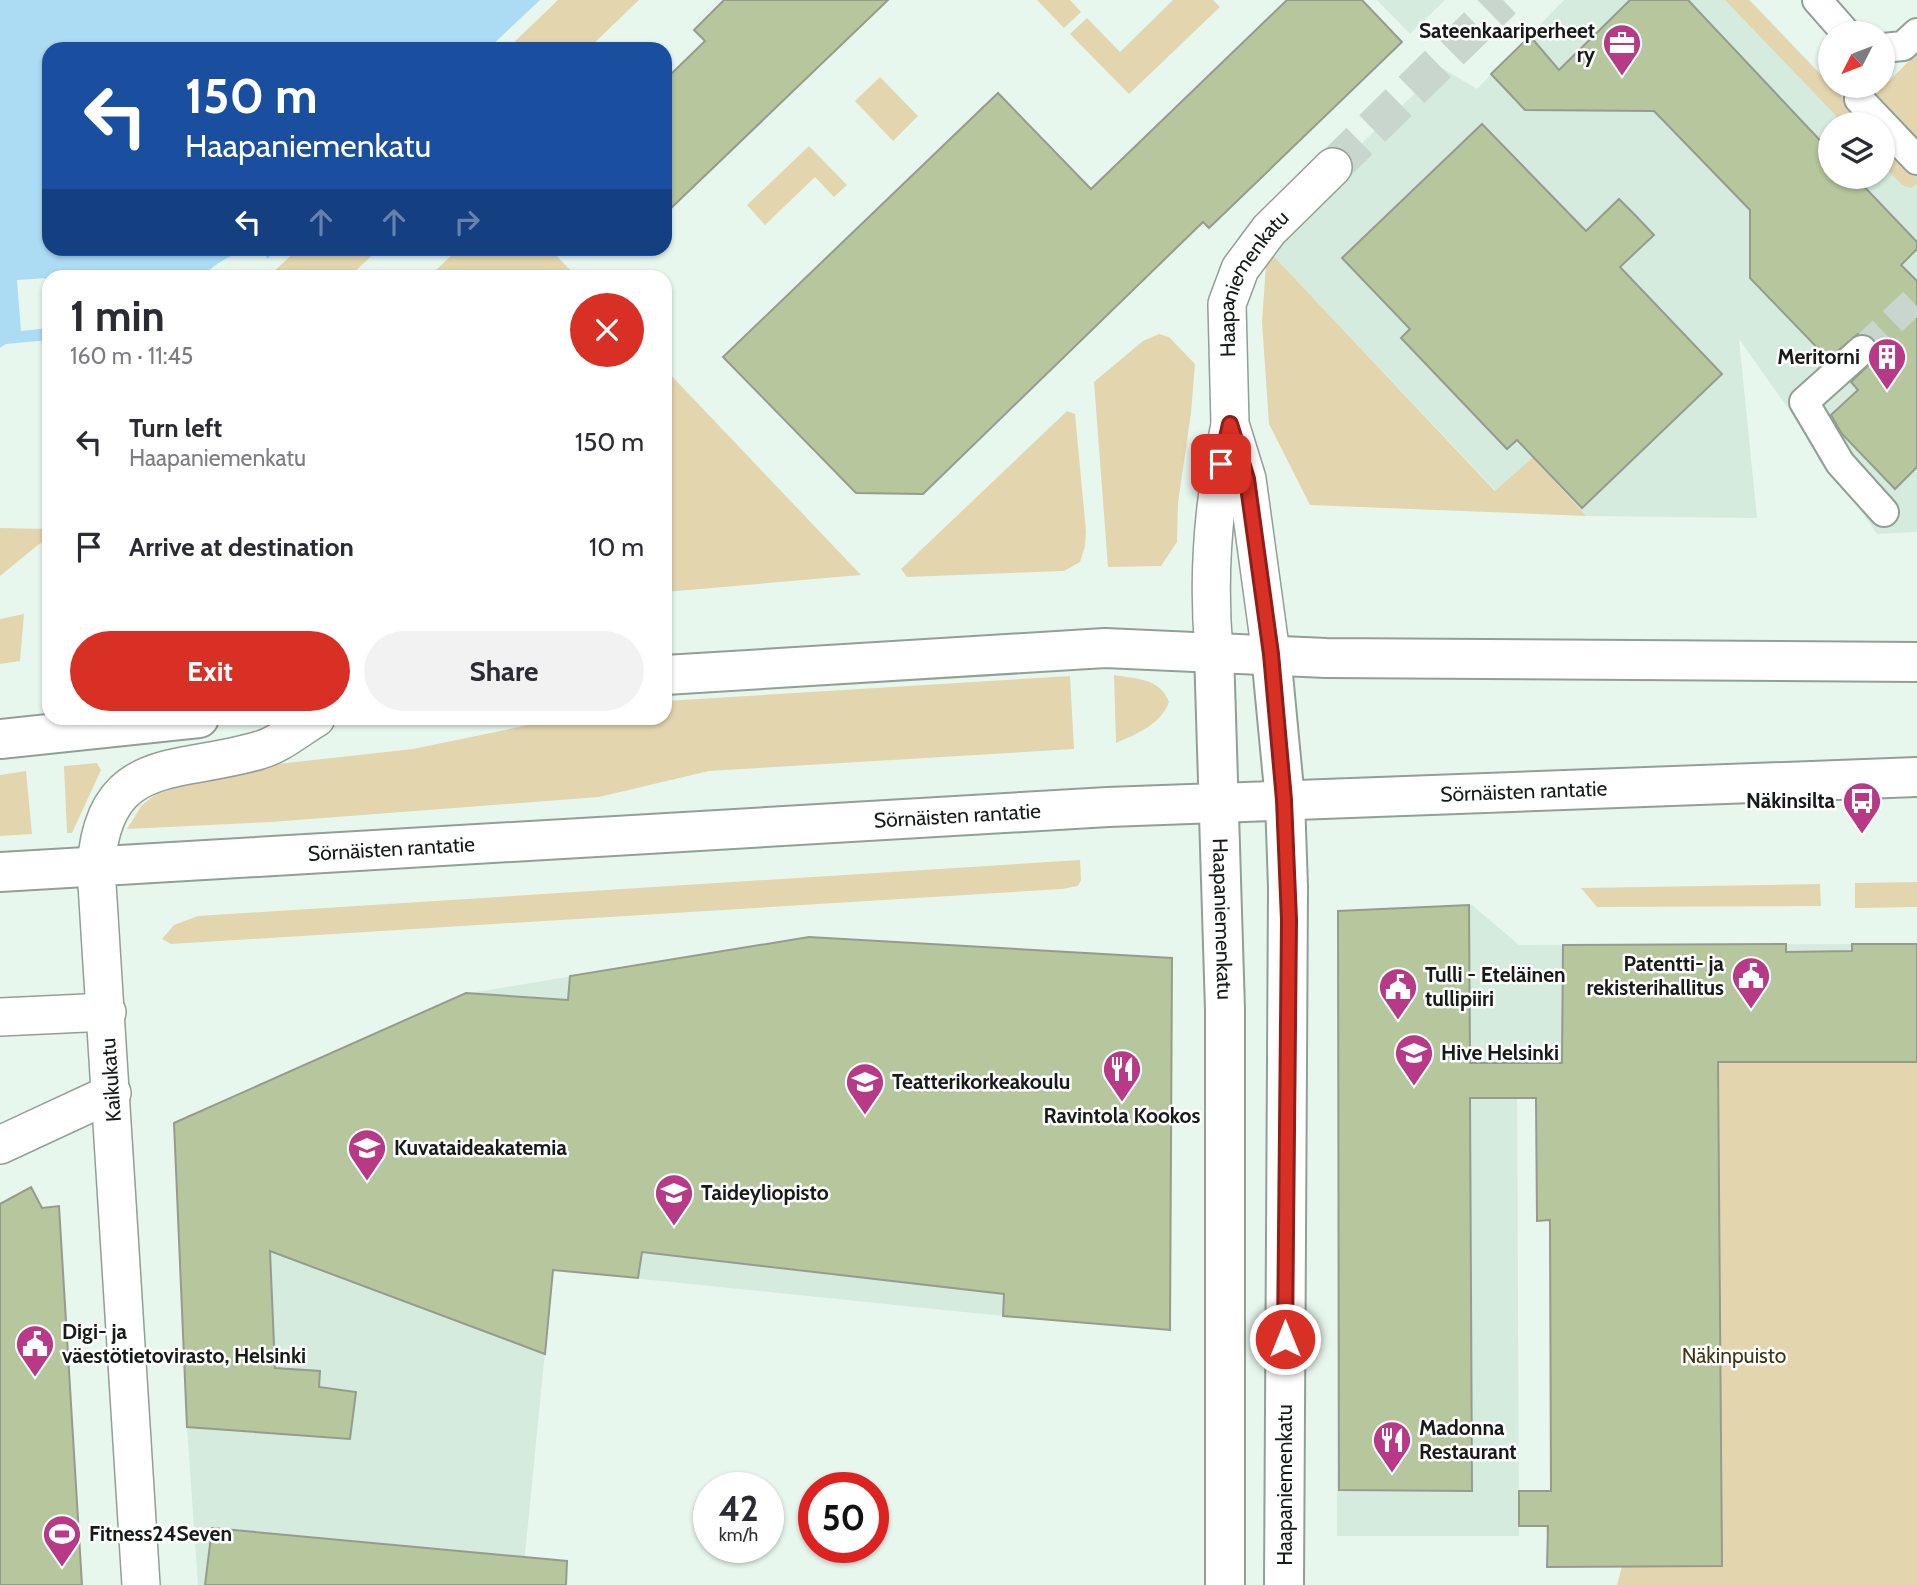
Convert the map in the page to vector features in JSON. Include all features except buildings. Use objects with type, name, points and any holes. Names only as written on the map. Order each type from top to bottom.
[{"type":"main road","points":[[672,675],[1105,648],[1326,658],[1917,663]]},
{"type":"main road","name":"Haapaniemenkatu","points":[[1214,651],[1225,1024],[1225,1585]]},
{"type":"main road","name":"Haapaniemenkatu","points":[[1271,654],[1284,800],[1289,920],[1284,1585]]},
{"type":"main road","points":[[0,739],[133,725]]},
{"type":"main road","name":"Sörnäisten rantatie","points":[[0,872],[1217,802],[1917,777]]},
{"type":"street","points":[[1816,1],[1835,21]]},
{"type":"street","points":[[1895,47],[1903,46],[1917,33]]},
{"type":"street","points":[[1859,98],[1917,160]]},
{"type":"street","name":"Haapaniemenkatu","points":[[1214,651],[1209,592],[1210,555],[1216,485],[1230,424],[1227,304],[1240,269],[1269,230],[1333,167]]},
{"type":"street","points":[[1862,350],[1804,402],[1840,463],[1884,512]]},
{"type":"street","name":"Haapaniemenkatu","points":[[1230,424],[1247,479],[1271,654]]},
{"type":"street","name":"Kaikukatu","points":[[141,1585],[96,867],[98,835],[115,800],[138,782],[163,768],[262,750],[304,725]]},
{"type":"street","points":[[0,1017],[107,1012]]},
{"type":"street","points":[[0,1145],[112,1093]]},
{"type":"shaded area","points":[[1377,0],[1445,0],[1410,34]]},
{"type":"shaded area","points":[[1564,0],[1750,0],[1818,71],[1818,98],[1843,98],[1857,112],[1818,112],[1818,189],[1895,189],[1895,152],[1917,175],[1917,532],[1877,534],[1739,339],[1757,518],[1586,516],[1533,457],[1496,491],[1267,249],[1269,230],[1442,68],[1477,89]]},
{"type":"shaded area","points":[[1472,905],[1519,945],[1917,944],[1917,1062],[1517,1063],[1519,1536],[1337,1536],[1338,911]]},
{"type":"shaded area","name":"Taideyliopisto","points":[[809,937],[1172,958],[1170,1330],[1003,1316],[553,1270],[522,1585],[198,1585],[187,1427],[174,1123],[464,994]]},
{"type":"green space","points":[[558,0],[639,0],[595,42],[514,42]]},
{"type":"green space","points":[[1037,0],[1070,0],[1081,12],[1064,28]]},
{"type":"green space","points":[[1173,0],[1213,0],[1220,7],[1129,94],[1070,34],[1087,18],[1120,52]]},
{"type":"green space","points":[[1725,0],[1749,0],[1818,72],[1818,97]]},
{"type":"green space","points":[[1917,53],[1917,142],[1895,118],[1895,112],[1889,112],[1876,98],[1895,98],[1895,75]]},
{"type":"green space","points":[[880,77],[918,116],[893,141],[855,101]]},
{"type":"green space","points":[[1819,98],[1843,98],[1856,112],[1832,112]]},
{"type":"green space","points":[[809,146],[847,185],[834,197],[815,177],[765,225],[747,205]]},
{"type":"green space","points":[[1895,152],[1916,174],[1917,184],[1911,188],[1902,185],[1895,178]]},
{"type":"green space","points":[[1267,249],[1495,491],[1533,457],[1586,516],[1310,505],[1269,424],[1262,322]]},
{"type":"green space","points":[[290,256],[371,256],[356,270],[275,270]]},
{"type":"green space","points":[[451,256],[557,256],[570,270],[436,270]]},
{"type":"green space","points":[[1159,334],[1169,337],[1195,364],[1178,503],[1177,542],[1161,566],[1108,567],[1094,382],[1143,341]]},
{"type":"green space","points":[[672,376],[861,575],[672,591]]},
{"type":"green space","points":[[1067,411],[1075,414],[1086,531],[1080,562],[1064,571],[907,577],[901,569]]},
{"type":"green space","points":[[0,528],[42,529],[42,542],[0,576]]},
{"type":"green space","points":[[24,614],[20,661],[0,664],[0,619]]},
{"type":"green space","points":[[1114,675],[1154,684],[1169,702],[1154,722],[1116,743]]},
{"type":"green space","points":[[1070,676],[1074,749],[709,771],[599,797],[271,822],[127,829],[142,805],[166,786],[214,771],[413,749],[529,725],[672,725],[672,701]]},
{"type":"green space","points":[[97,763],[101,770],[72,833],[67,833],[64,766]]},
{"type":"green space","points":[[26,771],[32,834],[0,836],[0,775]]},
{"type":"green space","points":[[1080,860],[1081,880],[1078,886],[1062,889],[171,944],[162,939],[174,925],[198,916]]},
{"type":"green space","points":[[1917,882],[1917,907],[1855,908],[1855,883]]},
{"type":"green space","points":[[1820,884],[1821,906],[1597,907],[1581,888]]},
{"type":"green space","name":"Näkinpuisto","points":[[1917,1062],[1917,1585],[1617,1585],[1622,1566],[1548,1546],[1546,1526],[1519,1526],[1519,1491],[1551,1491],[1551,1205],[1591,1063]]},
{"type":"water","points":[[0,0],[540,0],[495,42],[42,42],[42,256],[232,256],[210,270],[42,270],[42,341],[6,344],[0,348]]},
{"type":"pier","points":[[42,278],[42,329],[21,331],[17,280]]},
{"type":"tunnel","points":[[1333,167],[1503,0]]},
{"type":"tunnel","points":[[1862,350],[1917,298]]},
{"type":"place","name":"Sateenkaariperheet ry","points":[[1622,77]]},
{"type":"place","name":"Meritorni","points":[[1887,391]]},
{"type":"place","name":"Näkinsilta","points":[[1862,835]]},
{"type":"place","name":"Patentti- ja rekisterihallitus","points":[[1751,1010]]},
{"type":"place","name":"Tulli - Eteläinen tullipiiri","points":[[1398,1021]]},
{"type":"place","name":"Hive Helsinki","points":[[1414,1087]]},
{"type":"place","name":"Ravintola Kookos","points":[[1122,1103]]},
{"type":"place","name":"Teatterikorkeakoulu","points":[[865,1116]]},
{"type":"place","name":"Kuvataideakatemia","points":[[367,1182]]},
{"type":"place","name":"Taideyliopisto","points":[[674,1227]]},
{"type":"place","name":"Digi- ja väestötietovirasto, Helsinki","points":[[35,1378]]},
{"type":"place","name":"Madonna Restaurant","points":[[1392,1474]]},
{"type":"place","name":"Fitness24Seven","points":[[62,1568]]},
{"type":"route","points":[[1221,464],[1230,424],[1247,479],[1260,592],[1271,654],[1284,800],[1289,920],[1285,1339]]}]
